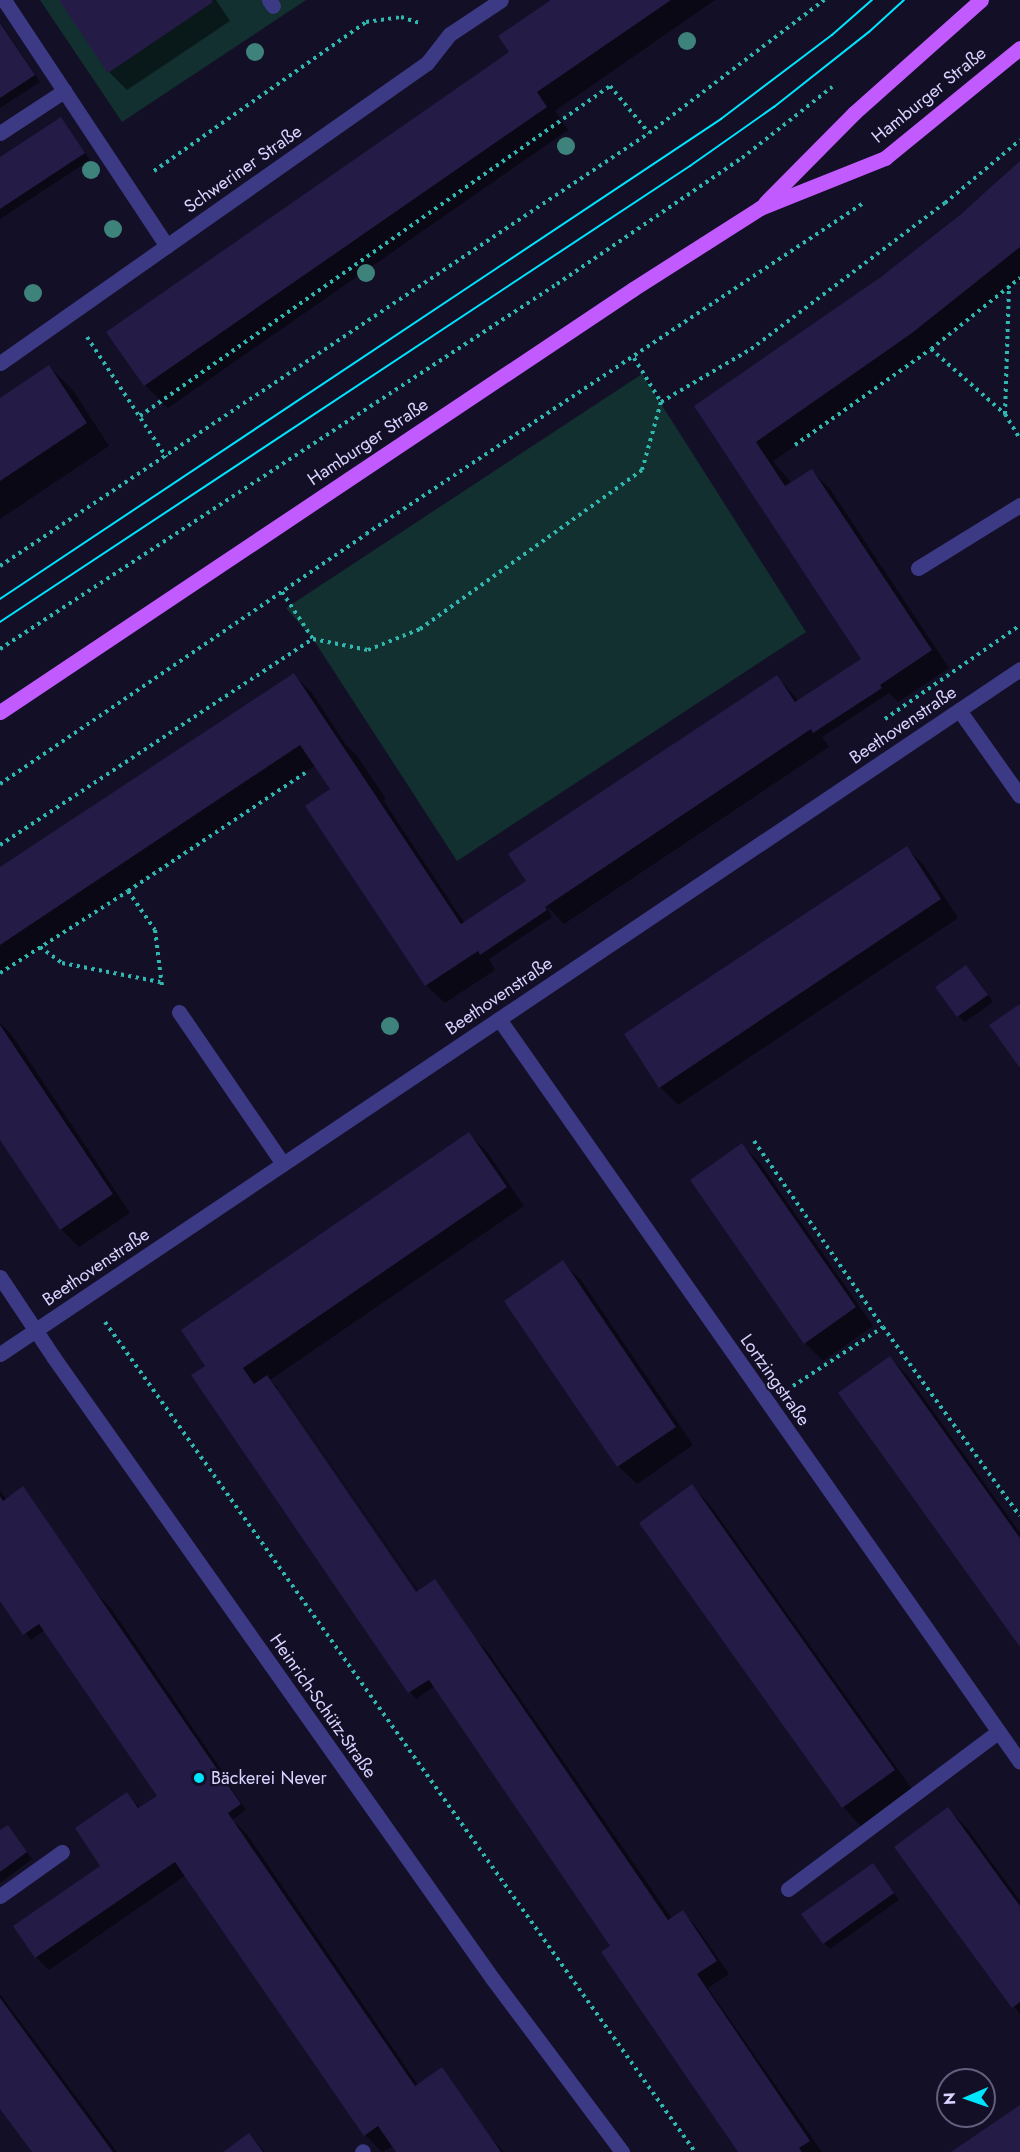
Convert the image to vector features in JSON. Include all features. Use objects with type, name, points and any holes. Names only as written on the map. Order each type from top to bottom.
[{"type":"main road","name":"Hamburger Straße","points":[[760,208],[854,113],[981,0]]},
{"type":"main road","name":"Hamburger Straße","points":[[0,712],[624,296],[760,208],[885,159],[1020,48]]},
{"type":"street","points":[[4,0],[167,246]]},
{"type":"street","name":"Schweriner Straße","points":[[0,363],[427,63],[450,34],[501,0]]},
{"type":"street","points":[[0,133],[64,91]]},
{"type":"street","points":[[918,568],[1020,505]]},
{"type":"street","name":"Beethovenstraße","points":[[0,1354],[1020,669]]},
{"type":"street","points":[[959,710],[1020,796]]},
{"type":"street","points":[[179,1012],[283,1164]]},
{"type":"street","name":"Lortzingstraße","points":[[499,1019],[1020,1762]]},
{"type":"street","name":"Heinrich-Schütz-Straße","points":[[0,1276],[492,1978],[622,2152]]},
{"type":"street","points":[[788,1889],[998,1732]]},
{"type":"street","points":[[0,1896],[62,1852]]},
{"type":"path","points":[[0,566],[650,133],[824,0]]},
{"type":"path","points":[[129,189],[366,22],[401,16],[450,34]]},
{"type":"path","points":[[0,649],[557,284],[742,158],[840,81]]},
{"type":"path","points":[[140,416],[610,86],[650,133]]},
{"type":"path","points":[[0,844],[313,639],[368,650],[420,629],[642,470],[661,402],[750,349],[945,203],[1020,140]]},
{"type":"path","points":[[0,784],[282,591],[867,201]]},
{"type":"path","points":[[795,445],[931,349],[1020,278]]},
{"type":"path","points":[[1005,414],[1009,286]]},
{"type":"path","points":[[71,314],[166,457]]},
{"type":"path","points":[[931,349],[1005,414],[1020,439]]},
{"type":"path","points":[[634,357],[661,402]]},
{"type":"path","points":[[282,591],[313,639]]},
{"type":"path","points":[[0,973],[305,773]]},
{"type":"path","points":[[128,891],[155,930],[160,982],[179,1012]]},
{"type":"path","points":[[40,947],[62,963],[160,982]]},
{"type":"path","points":[[754,1141],[883,1327],[1020,1516]]},
{"type":"path","points":[[105,1322],[694,2152]]},
{"type":"path","points":[[767,1403],[883,1327]]},
{"type":"green space","points":[[40,0],[306,0],[122,122]]},
{"type":"green space","points":[[642,374],[806,632],[457,861],[313,639],[286,608]]},
{"type":"building","points":[[59,0],[211,0],[213,2],[108,73]]},
{"type":"building","points":[[551,0],[671,0],[537,92],[547,107],[144,386],[106,332],[509,52],[498,36]]},
{"type":"building","points":[[0,23],[35,75],[0,98]]},
{"type":"building","points":[[61,117],[85,153],[0,209],[0,157]]},
{"type":"building","points":[[1020,161],[1020,247],[912,333],[756,442],[785,486],[812,469],[932,650],[880,685],[882,688],[813,733],[811,729],[545,907],[547,910],[480,955],[478,951],[425,986],[305,806],[330,789],[300,745],[0,945],[0,867],[294,673],[461,924],[526,881],[508,854],[777,675],[795,702],[861,659],[694,406],[881,277],[961,214]]},
{"type":"building","points":[[49,365],[87,423],[0,481],[0,398]]},
{"type":"building","points":[[907,846],[941,899],[659,1088],[624,1034]]},
{"type":"building","points":[[966,965],[988,995],[957,1017],[935,987]]},
{"type":"building","points":[[1020,1004],[1020,1068],[989,1025]]},
{"type":"building","points":[[0,1025],[113,1194],[60,1230],[0,1140]]},
{"type":"building","points":[[469,1132],[507,1187],[243,1368],[254,1384],[267,1375],[416,1592],[435,1579],[668,1920],[683,1910],[717,1961],[697,1974],[810,2141],[799,2148],[802,2152],[738,2152],[601,1952],[610,1946],[429,1680],[408,1693],[191,1375],[205,1366],[181,1330]]},
{"type":"building","points":[[742,1143],[856,1307],[804,1344],[690,1180]]},
{"type":"building","points":[[563,1260],[676,1427],[617,1467],[504,1301]]},
{"type":"building","points":[[890,1356],[1020,1538],[1020,1647],[838,1393]]},
{"type":"building","points":[[692,1484],[895,1770],[842,1808],[639,1523]]},
{"type":"building","points":[[23,1486],[241,1804],[228,1813],[415,2086],[442,2067],[501,2152],[396,2152],[378,2126],[364,2136],[175,1862],[35,1958],[13,1926],[100,1866],[75,1828],[127,1792],[138,1808],[157,1796],[39,1624],[23,1635],[0,1601],[0,1496],[3,1501]]},
{"type":"building","points":[[948,1807],[1020,1906],[1020,2002],[1012,2008],[894,1847]]},
{"type":"building","points":[[8,1825],[27,1852],[0,1872],[0,1830]]},
{"type":"building","points":[[873,1863],[894,1893],[823,1944],[801,1914]]},
{"type":"building","points":[[0,1998],[113,2152],[32,2152],[0,2109]]},
{"type":"building","points":[[1020,2105],[1020,2152],[951,2152],[986,2128],[996,2128],[996,2121]]},
{"type":"building","points":[[249,2133],[263,2152],[223,2152]]},
{"type":"tram line","points":[[0,599],[721,119],[832,35],[872,0]]},
{"type":"tram line","points":[[0,622],[690,166],[774,107],[869,32],[904,0]]},
{"type":"place","name":"Bäckerei Never","points":[[199,1778]]}]
